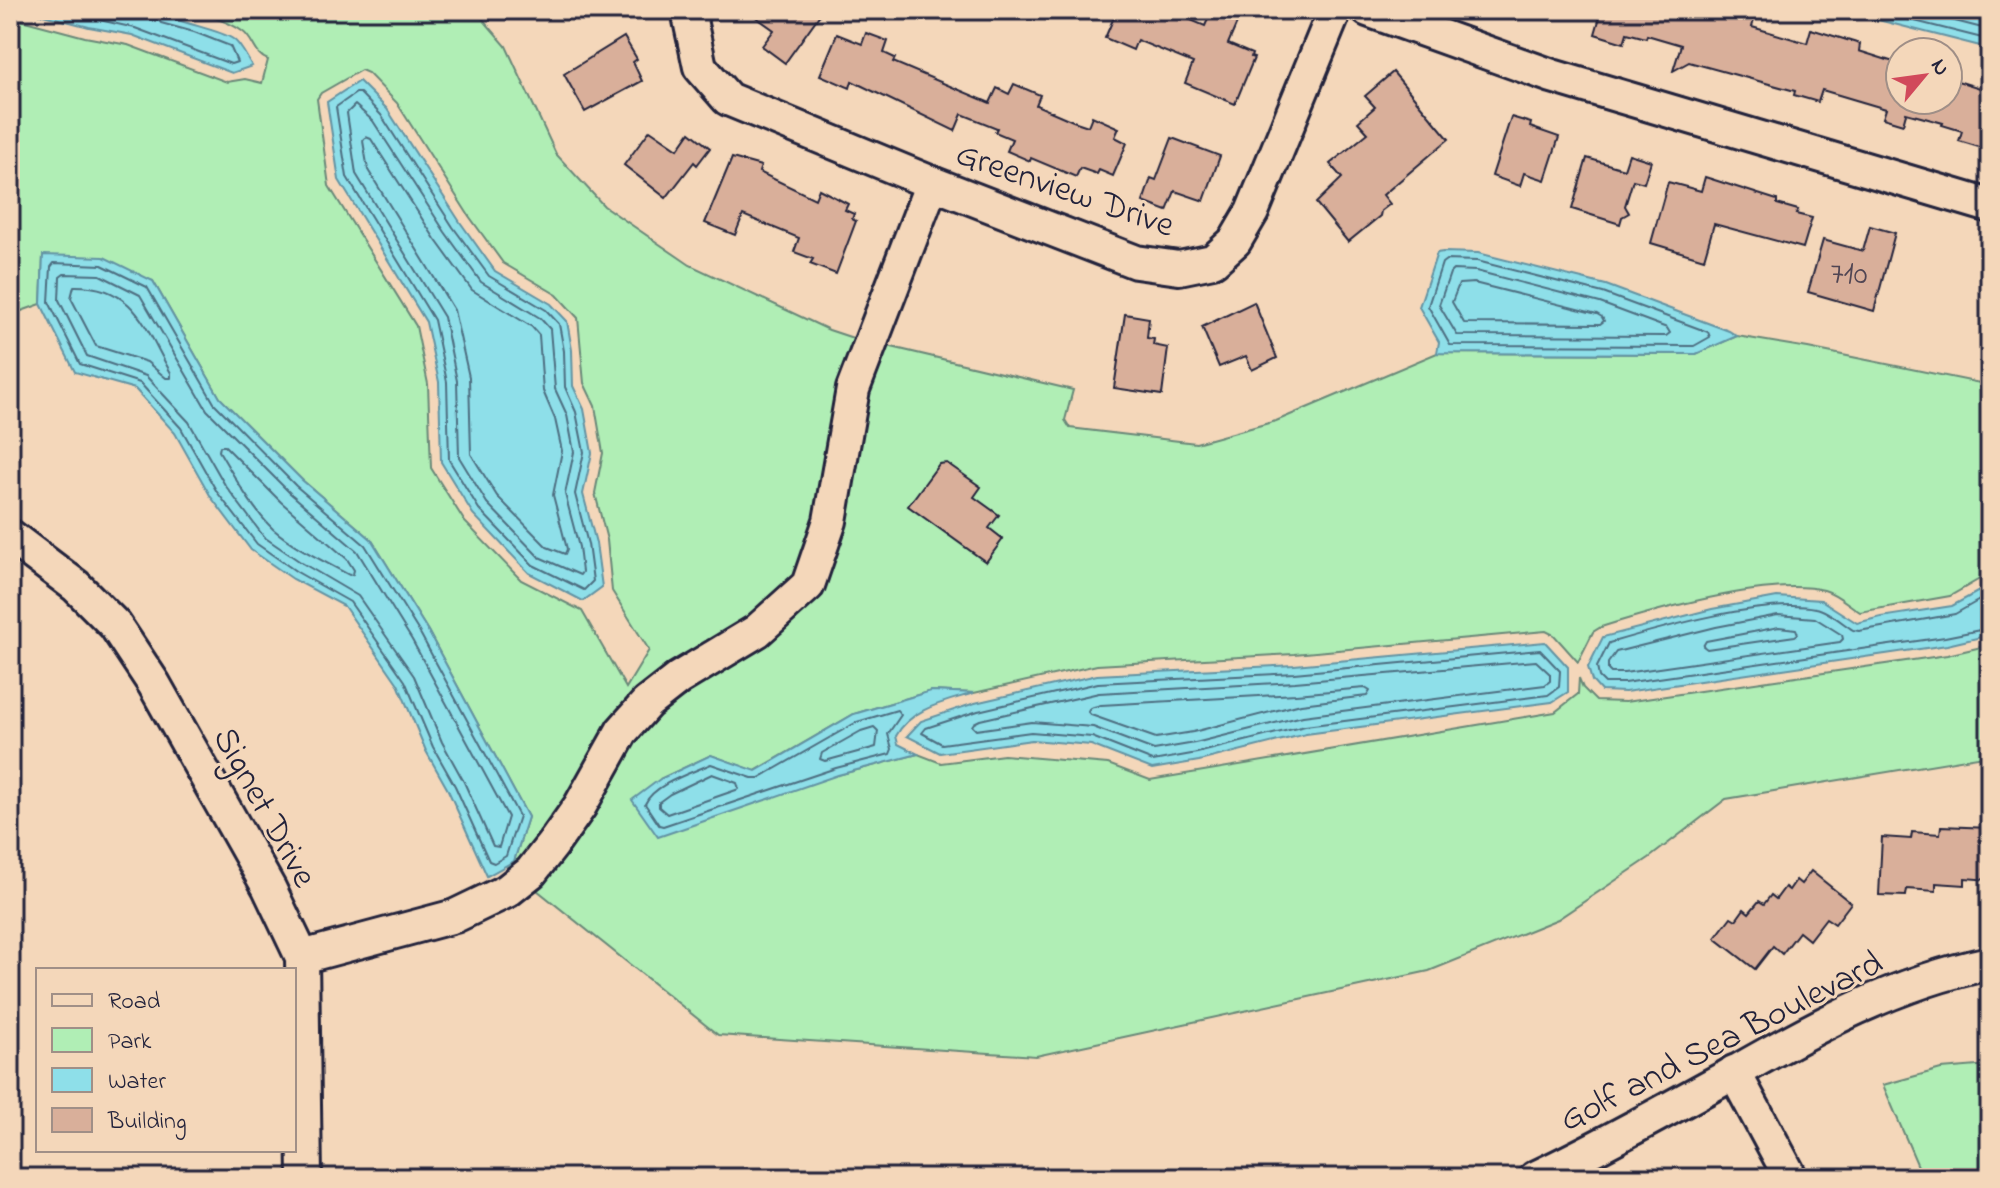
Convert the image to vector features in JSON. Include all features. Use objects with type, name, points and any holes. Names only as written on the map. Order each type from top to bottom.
[{"type":"street","name":"Greenview Drive","points":[[694,10],[690,20],[700,67],[728,99],[1136,262],[1179,268],[1213,261],[1235,241],[1252,212],[1335,10]]},
{"type":"street","points":[[1368,10],[1552,76],[1990,206]]},
{"type":"street","points":[[302,957],[455,916],[507,891],[531,872],[553,844],[580,806],[622,731],[647,703],[679,678],[757,631],[808,585],[830,521],[853,389],[932,183]]},
{"type":"street","name":"Signet Drive","points":[[10,536],[76,586],[115,625],[169,711],[269,888],[302,957],[305,1178]]},
{"type":"street","name":"Golf and Sea Boulevard","points":[[1535,1178],[1583,1156],[1813,1027],[1862,1003],[1911,985],[1990,963]]},
{"type":"street","points":[[1734,1072],[1791,1178]]},
{"type":"green space","points":[[185,10],[475,10],[506,46],[556,154],[604,206],[690,265],[829,330],[859,340],[817,519],[797,579],[569,801],[513,871],[506,865],[514,861],[528,817],[428,631],[371,539],[302,480],[220,398],[153,281],[43,256],[41,304],[10,315],[10,17],[128,45],[227,82],[245,79],[262,83],[268,60],[263,58],[246,34],[222,21]],"holes":[[[361,70],[368,73],[397,103],[503,263],[557,295],[578,318],[584,383],[595,406],[603,453],[595,493],[607,540],[612,591],[649,650],[626,688],[582,611],[521,580],[465,522],[431,468],[428,384],[416,326],[329,186],[317,99],[321,93]]]},
{"type":"green space","points":[[1737,336],[1990,385],[1990,573],[1950,596],[1860,612],[1829,592],[1801,587],[1712,597],[1601,627],[1593,632],[1578,662],[1554,635],[1546,631],[1294,654],[1097,665],[974,693],[931,691],[854,714],[755,771],[711,755],[660,779],[838,775],[918,754],[941,763],[1004,755],[1108,764],[1150,780],[1555,712],[1578,694],[1579,678],[1583,688],[1596,701],[1625,702],[1947,655],[1990,645],[1990,755],[1726,799],[1649,858],[1558,919],[1429,971],[1036,1056],[718,1035],[532,886],[632,738],[655,711],[816,593],[865,391],[883,345],[1073,390],[1065,420],[1070,428],[1196,443],[1276,421],[1437,353],[1696,354]]},
{"type":"green space","points":[[1990,1065],[1990,1178],[1923,1178],[1883,1085],[1941,1069]]},
{"type":"water","points":[[24,10],[160,10],[173,18],[233,39],[252,66],[232,73],[132,35]]},
{"type":"water","points":[[1839,10],[1990,10],[1990,49],[1964,42],[1964,36],[1941,36]]},
{"type":"water","points":[[359,81],[387,109],[495,271],[551,304],[567,321],[573,386],[584,409],[592,453],[583,494],[596,543],[602,587],[583,601],[529,573],[473,514],[441,462],[439,382],[426,322],[339,180],[327,102]]},
{"type":"water","points":[[1437,253],[1478,253],[1606,285],[1737,336],[1696,354],[1437,353],[1439,342],[1419,307]]},
{"type":"water","points":[[43,255],[104,257],[153,281],[220,398],[302,480],[371,539],[428,631],[528,817],[514,861],[487,876],[448,790],[426,751],[398,684],[344,606],[293,579],[251,550],[211,497],[175,433],[135,389],[75,372],[41,304]]},
{"type":"water","points":[[1990,585],[1990,635],[1947,645],[1625,692],[1601,691],[1592,681],[1588,667],[1603,637],[1712,609],[1777,597],[1821,600],[1857,623],[1952,606]]},
{"type":"water","points":[[1545,642],[1568,667],[1568,692],[1552,702],[1306,734],[1199,761],[1152,769],[1091,745],[1032,740],[940,753],[907,736],[921,721],[975,703],[1097,675],[1294,665]]},
{"type":"water","points":[[931,691],[974,693],[930,707],[902,726],[896,736],[898,744],[918,754],[838,775],[658,837],[632,800],[660,779],[711,755],[756,771],[854,714]]},
{"type":"building","points":[[746,10],[823,10],[785,63],[762,46],[774,30]]},
{"type":"building","points":[[1117,10],[1167,10],[1205,26],[1212,10],[1225,10],[1240,16],[1228,44],[1252,54],[1254,58],[1235,104],[1185,83],[1193,63],[1137,40],[1133,50],[1105,38]]},
{"type":"building","points":[[1602,10],[1708,10],[1727,16],[1729,10],[1757,10],[1752,27],[1807,43],[1811,29],[1860,44],[1859,51],[1884,59],[1884,108],[1822,90],[1818,102],[1794,95],[1795,91],[1689,62],[1673,71],[1681,45],[1647,35],[1646,38],[1627,33],[1624,43],[1595,34]]},
{"type":"building","points":[[866,33],[888,41],[884,53],[895,58],[893,62],[990,103],[997,88],[1009,94],[1014,84],[1040,95],[1036,105],[1073,121],[1088,126],[1092,116],[1119,128],[1115,137],[1127,143],[1113,176],[1099,170],[1097,174],[1080,168],[1076,177],[1007,151],[1012,139],[995,132],[997,128],[962,114],[955,131],[852,81],[850,88],[820,75],[837,34],[862,44]]},
{"type":"building","points":[[624,37],[637,59],[633,62],[642,81],[585,112],[564,74]]},
{"type":"building","points":[[1393,72],[1449,139],[1383,195],[1390,204],[1348,242],[1316,203],[1342,178],[1330,164],[1368,133],[1358,122],[1375,107],[1365,96]]},
{"type":"building","points":[[1964,83],[1990,91],[1984,123],[1989,124],[1982,148],[1959,141],[1962,131],[1917,116],[1964,116]]},
{"type":"building","points":[[1884,115],[1905,116],[1903,124],[1883,118]]},
{"type":"building","points":[[1511,117],[1559,137],[1545,180],[1524,173],[1520,186],[1492,176]]},
{"type":"building","points":[[650,130],[678,149],[690,132],[710,148],[697,165],[694,162],[666,198],[624,165]]},
{"type":"building","points":[[1172,138],[1220,156],[1204,201],[1175,191],[1167,211],[1143,202],[1151,178],[1156,180]]},
{"type":"building","points":[[1629,154],[1651,161],[1644,183],[1633,180],[1625,206],[1629,213],[1622,217],[1620,224],[1572,209],[1587,158],[1624,169]]},
{"type":"building","points":[[732,158],[761,166],[759,172],[815,199],[819,189],[848,204],[845,210],[854,214],[852,219],[856,221],[836,274],[810,264],[813,259],[794,252],[799,238],[743,215],[735,235],[705,223]]},
{"type":"building","points":[[1705,177],[1777,200],[1777,204],[1798,210],[1796,214],[1812,218],[1803,248],[1714,224],[1704,259],[1651,243],[1668,182],[1701,191]]},
{"type":"building","points":[[1870,226],[1895,233],[1874,311],[1808,292],[1823,240],[1863,251]]},
{"type":"building","points":[[1254,302],[1277,358],[1252,370],[1246,356],[1219,367],[1202,327]]},
{"type":"building","points":[[1125,314],[1149,318],[1147,338],[1154,339],[1153,345],[1168,348],[1162,395],[1114,388]]},
{"type":"building","points":[[947,463],[981,487],[974,497],[999,515],[989,528],[1003,539],[986,562],[908,506],[939,464]]},
{"type":"building","points":[[1941,826],[1990,828],[1990,880],[1965,878],[1965,885],[1936,883],[1936,891],[1907,889],[1906,896],[1879,895],[1882,837],[1911,839],[1912,832],[1940,834]]},
{"type":"building","points":[[1811,871],[1851,903],[1835,924],[1826,918],[1809,940],[1799,932],[1782,954],[1773,946],[1755,969],[1715,938],[1731,917],[1736,920],[1744,909],[1749,913],[1759,901],[1764,904],[1771,895],[1776,899],[1785,887],[1789,890],[1796,880],[1801,884]]}]
